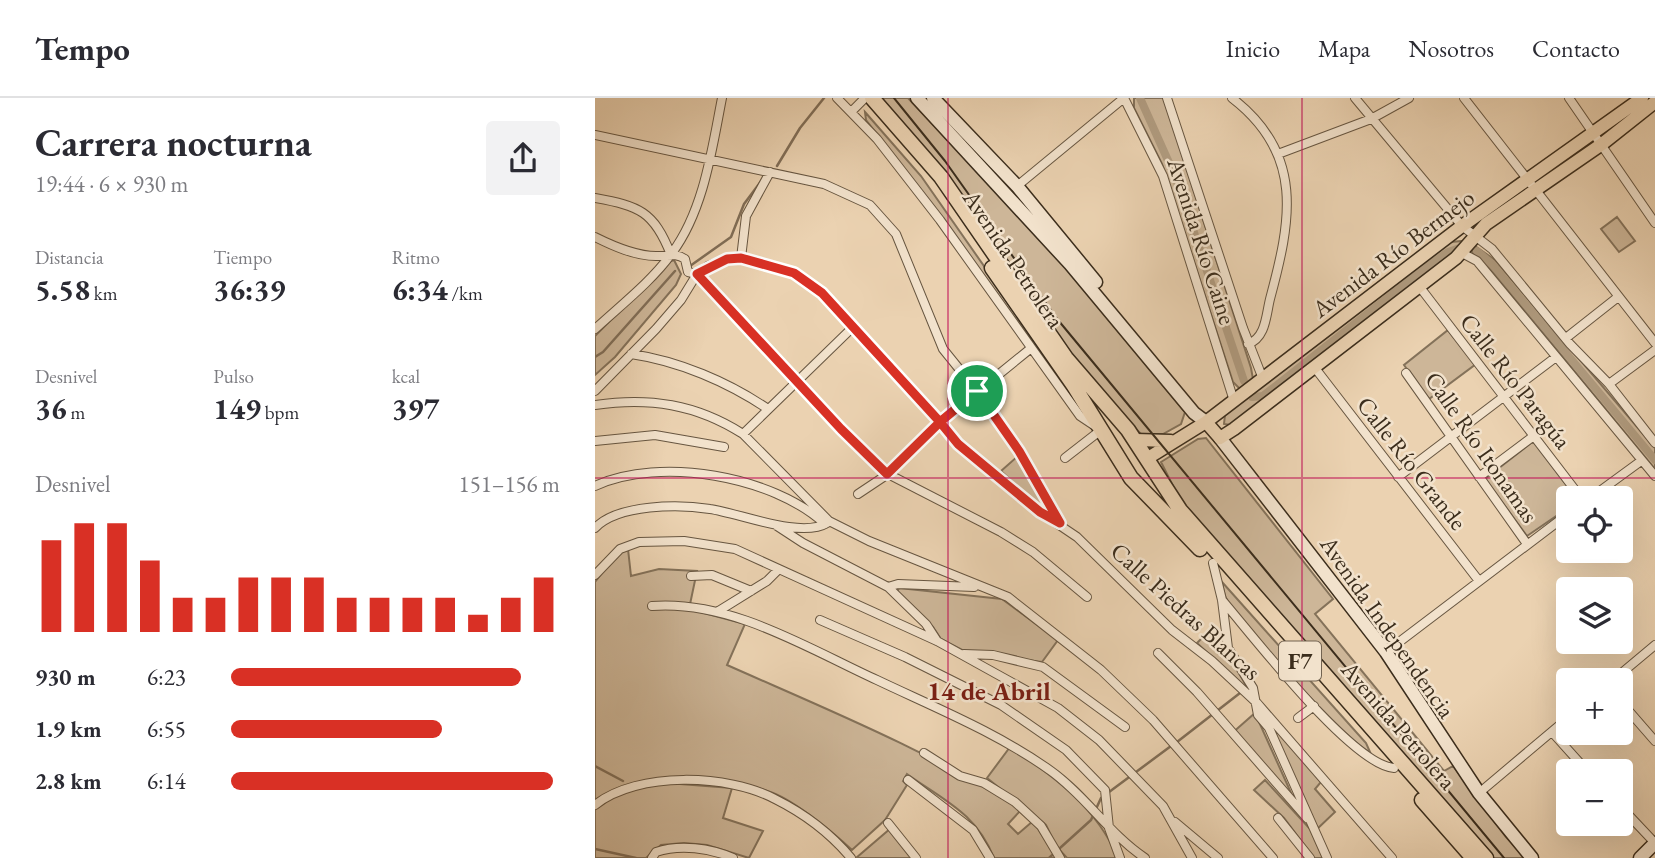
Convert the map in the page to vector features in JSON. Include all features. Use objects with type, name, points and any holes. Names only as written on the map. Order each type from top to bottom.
[{"type":"highway","name":"Avenida Petrolera","points":[[866,99],[936,185],[1120,461],[1473,858]]},
{"type":"highway","name":"Avenida Petrolera","points":[[866,99],[941,177],[1066,358],[1135,440]]},
{"type":"highway","name":"F7","points":[[1135,440],[1148,458]]},
{"type":"highway","points":[[1135,440],[1121,441],[1120,461],[1135,468],[1148,458]]},
{"type":"highway","name":"Avenida Petrolera","points":[[1148,458],[1171,497],[1201,535],[1486,858]]},
{"type":"main road","name":"Avenida Independencia","points":[[917,98],[1012,190]]},
{"type":"main road","name":"Avenida Independencia","points":[[933,98],[1203,411],[1206,422],[1386,652],[1479,793],[1532,858]]},
{"type":"main road","name":"Avenida Río Bermejo","points":[[1598,139],[1641,98]]},
{"type":"main road","name":"Avenida Río Bermejo","points":[[1148,458],[1164,450],[1171,441],[1206,422],[1462,226],[1655,103]]},
{"type":"main road","name":"Avenida Río Bermejo","points":[[1220,438],[1462,253],[1486,224],[1530,184]]},
{"type":"main road","points":[[1135,440],[1171,441]]},
{"type":"main road","points":[[1640,858],[1655,843]]},
{"type":"street","points":[[595,329],[671,254],[683,234],[710,160],[722,98]]},
{"type":"street","points":[[837,98],[852,111],[940,220],[1080,416],[1101,430],[1065,458]]},
{"type":"street","points":[[1012,190],[1124,98]]},
{"type":"street","name":"Avenida Río Caine","points":[[1124,98],[1163,176],[1234,401]]},
{"type":"street","name":"Avenida Río Caine","points":[[1167,98],[1248,344],[1263,379]]},
{"type":"street","points":[[1232,98],[1261,126],[1277,154],[1287,185],[1287,233],[1261,335],[1248,344]]},
{"type":"street","points":[[1355,98],[1462,226],[1493,249],[1566,338],[1609,384],[1655,443]]},
{"type":"street","points":[[1277,154],[1371,119],[1409,98]]},
{"type":"street","points":[[1464,98],[1655,343]]},
{"type":"street","points":[[1569,98],[1655,223]]},
{"type":"street","points":[[852,111],[866,99]]},
{"type":"street","points":[[595,135],[771,172],[842,190],[879,212],[900,243],[943,349],[977,391],[1019,451],[1060,523]]},
{"type":"street","points":[[741,258],[746,216],[771,172]]},
{"type":"street","points":[[595,198],[635,207],[650,217],[671,254]]},
{"type":"street","points":[[595,237],[615,247],[656,256],[671,254],[684,259],[688,272],[697,274],[887,474],[1001,532],[1033,552],[1087,597]]},
{"type":"street","points":[[1462,253],[1477,261],[1655,476]]},
{"type":"street","points":[[595,391],[681,300],[697,274],[727,259],[741,258],[778,266],[808,282],[958,444],[1040,512],[1060,523]]},
{"type":"street","name":"Calle Río Paragúa","points":[[1419,286],[1572,486]]},
{"type":"street","points":[[1566,338],[1618,297]]},
{"type":"street","points":[[743,433],[851,329]]},
{"type":"street","points":[[858,494],[887,474],[940,422],[1030,349]]},
{"type":"street","points":[[1609,384],[1655,350]]},
{"type":"street","points":[[631,354],[728,384],[768,409]]},
{"type":"street","points":[[1398,477],[1556,357]]},
{"type":"street","name":"Calle Río Grande","points":[[1315,368],[1479,581]]},
{"type":"street","name":"Calle Río Itonamas","points":[[1406,373],[1527,544]]},
{"type":"street","points":[[595,405],[628,400],[666,403],[708,414],[743,433],[827,523]]},
{"type":"street","points":[[595,442],[655,435],[725,447]]},
{"type":"street","points":[[1479,477],[1535,435]]},
{"type":"street","points":[[1607,486],[1641,461]]},
{"type":"street","points":[[595,486],[622,477],[669,471],[701,472],[759,487],[806,509],[827,523],[1008,597],[1101,670],[1153,720],[1273,858]]},
{"type":"street","points":[[595,528],[629,511],[662,507],[707,508],[774,524],[813,527],[827,523]]},
{"type":"street","name":"Calle Piedras Blancas","points":[[1060,523],[1172,630],[1212,661],[1257,703],[1391,858]]},
{"type":"street","points":[[1386,652],[1556,523]]},
{"type":"street","points":[[774,524],[803,543],[888,587],[926,624],[937,641]]},
{"type":"street","points":[[595,575],[620,550],[650,540],[684,541],[735,549],[937,641],[1058,708],[1099,740],[1142,781],[1168,814],[1218,858]]},
{"type":"street","points":[[1213,563],[1229,648],[1253,688],[1258,715],[1269,728],[1329,858]]},
{"type":"street","points":[[717,612],[751,592],[778,570]]},
{"type":"street","points":[[691,576],[712,575],[751,592]]},
{"type":"street","points":[[888,587],[898,584],[982,587]]},
{"type":"street","points":[[1222,600],[1314,706],[1371,761],[1383,767],[1394,768]]},
{"type":"street","points":[[652,606],[673,604],[717,612],[754,623],[982,729],[1053,772],[1108,828],[1145,858]]},
{"type":"street","points":[[820,620],[960,683],[1048,735],[1105,790],[1108,828],[1120,858]]},
{"type":"street","points":[[1628,668],[1655,645]]},
{"type":"street","points":[[1158,653],[1197,692],[1315,829]]},
{"type":"street","points":[[961,654],[993,656],[1043,667],[1125,727]]},
{"type":"street","points":[[1298,718],[1314,706]]},
{"type":"street","points":[[1633,716],[1655,741]]},
{"type":"street","points":[[1479,793],[1556,728]]},
{"type":"street","points":[[1552,732],[1576,759]]},
{"type":"street","points":[[924,753],[960,776],[984,783],[1015,802],[1041,826],[1060,858]]},
{"type":"street","points":[[595,805],[614,792],[646,783],[673,780],[736,786],[773,797],[796,811],[833,839],[851,858]]},
{"type":"street","points":[[908,780],[974,830],[990,858]]},
{"type":"street","points":[[1168,814],[1189,856]]},
{"type":"street","points":[[1278,818],[1310,858]]},
{"type":"street","points":[[1633,820],[1655,843]]},
{"type":"street","points":[[888,823],[916,858]]},
{"type":"street","points":[[652,858],[656,852],[680,848],[722,853],[733,858]]},
{"type":"shaded area","points":[[879,98],[908,98],[1055,254],[1185,412],[1181,424],[1163,434],[1142,435],[1076,361],[954,190]]},
{"type":"shaded area","points":[[1134,98],[1164,98],[1251,368],[1253,379],[1240,389],[1233,382],[1162,164],[1134,108]]},
{"type":"shaded area","points":[[865,112],[921,176],[1035,339],[1032,342],[935,208],[866,120]]},
{"type":"shaded area","points":[[1617,217],[1635,241],[1619,252],[1601,229]]},
{"type":"shaded area","points":[[1462,241],[1455,253],[1231,425],[1224,424],[1225,415],[1451,242]]},
{"type":"shaded area","points":[[1475,246],[1495,260],[1655,448],[1655,469],[1494,273],[1472,252]]},
{"type":"shaded area","points":[[674,260],[681,274],[676,285],[615,357],[595,375],[595,336],[668,262]]},
{"type":"shaded area","points":[[1448,330],[1476,364],[1429,399],[1404,365]]},
{"type":"shaded area","points":[[1206,438],[1333,599],[1315,614],[1444,771],[1453,766],[1506,837],[1526,858],[1493,858],[1341,688],[1340,681],[1312,649],[1305,647],[1180,500],[1161,462],[1198,439]]},
{"type":"shaded area","points":[[1531,443],[1535,443],[1567,486],[1556,486],[1556,516],[1527,536],[1485,479]]},
{"type":"shaded area","points":[[1018,456],[1050,511],[1047,513],[1001,471]]},
{"type":"shaded area","points":[[628,549],[631,576],[659,569],[697,571],[689,609],[745,624],[727,665],[877,732],[986,789],[1021,810],[1008,824],[1018,834],[1033,821],[1057,858],[994,858],[987,843],[969,819],[907,774],[903,781],[907,785],[885,820],[852,850],[793,803],[773,793],[731,782],[683,778],[658,780],[614,791],[595,801],[595,582],[618,553]]},
{"type":"shaded area","points":[[1222,582],[1366,743],[1370,752],[1341,728],[1271,655],[1234,611],[1225,596]]},
{"type":"shaded area","points":[[899,588],[1002,599],[1058,640],[1042,662],[966,652],[941,639],[933,627],[897,592]]},
{"type":"shaded area","points":[[1203,637],[1224,647],[1251,694],[1197,643]]},
{"type":"shaded area","points":[[1261,710],[1321,782],[1315,789],[1335,812],[1315,831]]},
{"type":"shaded area","points":[[1255,713],[1301,815],[1231,734]]},
{"type":"shaded area","points":[[1010,747],[1073,795],[1098,824],[1118,858],[1067,858],[1056,846],[1046,825],[987,778]]},
{"type":"shaded area","points":[[1265,780],[1311,830],[1324,858],[1314,858],[1284,818],[1254,790]]},
{"type":"shaded area","points":[[667,783],[732,788],[723,818],[763,831],[749,858],[707,845],[684,843],[661,845],[646,858],[595,858],[595,809],[620,792]]},
{"type":"shaded area","points":[[891,828],[913,858],[856,858]]},
{"type":"waterway","points":[[777,166],[800,128],[824,98]]},
{"type":"waterway","points":[[1140,98],[1175,176],[1244,381]]},
{"type":"waterway","points":[[690,266],[731,237],[744,204],[762,180]]},
{"type":"waterway","points":[[1252,397],[1263,396],[1429,265],[1448,252],[1463,247]]},
{"type":"waterway","points":[[1477,251],[1492,264],[1655,460]]},
{"type":"waterway","points":[[595,357],[603,352],[675,271]]},
{"type":"waterway","points":[[1177,742],[1240,693]]},
{"type":"waterway","points":[[1049,858],[1091,820],[1101,798],[1171,746]]},
{"type":"waterway","points":[[595,766],[623,781]]},
{"type":"waterway","points":[[595,849],[636,858]]},
{"type":"tram line","points":[[894,98],[945,161],[1058,320],[1504,858]]},
{"type":"district","name":"14 de Abril","points":[[989,691]]},
{"type":"route","points":[[977,391],[940,422],[851,329],[822,293],[794,273],[778,266],[741,258],[727,259],[708,266],[697,274],[841,429],[887,474],[940,422],[958,444],[1040,512],[1060,523],[1019,451],[977,391]]}]
